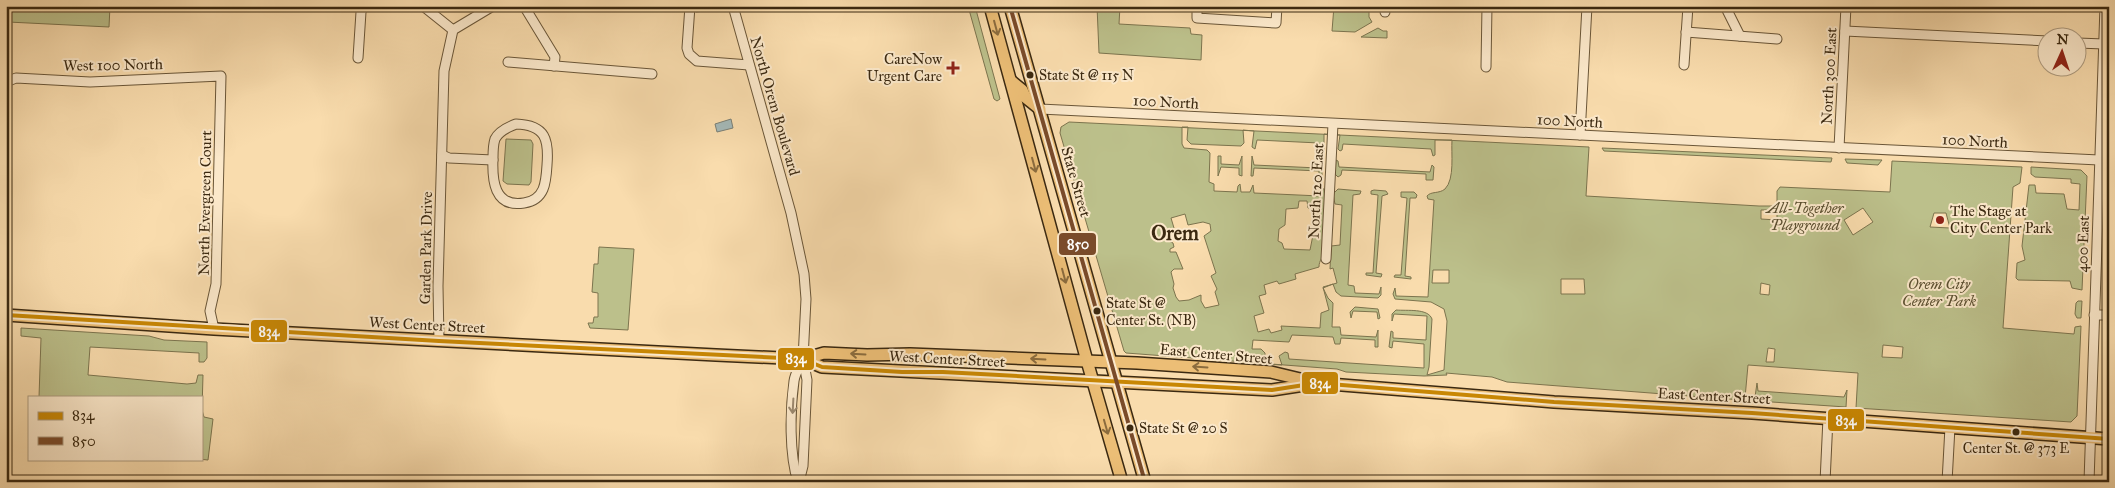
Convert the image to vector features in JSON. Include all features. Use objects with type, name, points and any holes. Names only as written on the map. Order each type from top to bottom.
[{"type":"main road","points":[[990,6],[1092,381],[1122,482]]},
{"type":"main road","name":"State Street","points":[[1010,6],[1145,482]]},
{"type":"main road","points":[[1011,80],[1022,90],[1025,97],[1040,109]]},
{"type":"main road","name":"West Center Street","points":[[6,316],[214,329],[803,359],[824,353],[1112,362]]},
{"type":"main road","name":"West Center Street","points":[[803,359],[822,367],[1118,382]]},
{"type":"main road","name":"East Center Street","points":[[1112,362],[1271,372],[1317,383],[1554,402],[1828,418],[2109,439]]},
{"type":"main road","name":"East Center Street","points":[[1118,382],[1272,390],[1317,383]]},
{"type":"street","points":[[358,58],[363,6]]},
{"type":"street","points":[[423,6],[453,30],[493,6]]},
{"type":"street","points":[[524,6],[555,57],[554,66]]},
{"type":"street","points":[[690,6],[687,48],[689,54],[697,61],[749,64]]},
{"type":"street","name":"North Orem Boulevard","points":[[732,6],[791,212],[806,294],[803,359],[794,379],[793,467],[798,482]]},
{"type":"street","points":[[1198,6],[1197,18],[1276,23],[1277,6]]},
{"type":"street","points":[[1486,6],[1486,67]]},
{"type":"street","points":[[1580,135],[1586,6]]},
{"type":"street","points":[[1684,65],[1688,6]]},
{"type":"street","points":[[1724,6],[1740,36]]},
{"type":"street","name":"North 300 East","points":[[1839,148],[1846,6]]},
{"type":"street","name":"400 East","points":[[2089,482],[2105,6]]},
{"type":"street","name":"Garden Park Drive","points":[[439,341],[438,286],[444,71],[453,30]]},
{"type":"street","points":[[1845,31],[2038,41]]},
{"type":"street","points":[[1686,32],[1777,39]]},
{"type":"street","points":[[2088,43],[2104,44]]},
{"type":"street","points":[[508,62],[652,74]]},
{"type":"street","name":"West 100 North","points":[[6,82],[16,78],[90,82],[222,76]]},
{"type":"street","name":"North Evergreen Court","points":[[214,329],[210,311],[216,284],[222,76]]},
{"type":"street","name":"100 North","points":[[1040,109],[2099,160]]},
{"type":"street","points":[[516,124],[526,124],[535,128],[548,144],[546,186],[539,196],[531,201],[523,203],[507,200],[497,191],[493,184],[493,160],[494,141],[503,130],[516,124]]},
{"type":"street","name":"North 120 East","points":[[1326,259],[1333,124]]},
{"type":"street","points":[[442,155],[449,158],[493,160]]},
{"type":"street","points":[[2094,315],[2109,316]]},
{"type":"street","points":[[1825,482],[1828,418]]},
{"type":"street","points":[[1947,482],[1950,427]]},
{"type":"green space","points":[[8,6],[110,6],[109,27],[8,22]]},
{"type":"green space","points":[[697,6],[721,6],[722,9],[696,12]]},
{"type":"green space","points":[[968,6],[975,6],[1000,99],[997,101],[994,99]]},
{"type":"green space","points":[[1097,6],[1120,6],[1119,24],[1190,28],[1191,34],[1202,35],[1201,60],[1099,53]]},
{"type":"green space","points":[[1334,6],[1369,6],[1369,17],[1372,22],[1355,32],[1332,31]]},
{"type":"green space","points":[[1378,28],[1387,31],[1387,38],[1361,37]]},
{"type":"green space","points":[[1069,122],[1182,127],[1182,144],[1184,148],[1207,150],[1210,153],[1209,182],[1214,184],[1214,191],[1237,192],[1240,184],[1241,192],[1250,192],[1253,185],[1254,193],[1320,196],[1321,188],[1324,189],[1327,221],[1326,245],[1319,267],[1295,274],[1296,279],[1279,284],[1277,281],[1264,285],[1266,294],[1259,296],[1264,313],[1254,316],[1258,332],[1269,329],[1271,333],[1282,330],[1281,326],[1320,328],[1321,313],[1329,310],[1324,289],[1328,298],[1333,303],[1332,327],[1340,327],[1341,335],[1376,337],[1378,330],[1378,347],[1375,347],[1375,340],[1341,338],[1340,344],[1335,344],[1333,337],[1292,335],[1289,342],[1253,340],[1252,349],[1261,349],[1265,353],[1265,359],[1262,363],[1126,353],[1060,133],[1061,127]],"holes":[[[1299,201],[1307,201],[1308,208],[1313,209],[1314,230],[1310,250],[1284,249],[1282,243],[1278,241],[1279,229],[1285,225],[1286,209],[1298,208]],[[1185,214],[1188,225],[1203,222],[1210,224],[1211,231],[1204,236],[1216,273],[1211,276],[1217,289],[1215,292],[1219,305],[1205,308],[1201,301],[1201,295],[1189,300],[1179,301],[1176,297],[1171,272],[1174,269],[1183,269],[1176,252],[1170,252],[1170,249],[1174,247],[1173,243],[1169,241],[1168,235],[1170,230],[1174,228],[1171,218]]]},
{"type":"green space","points":[[1188,128],[1243,130],[1244,143],[1241,146],[1191,144],[1187,140]]},
{"type":"green space","points":[[1254,131],[1324,134],[1324,150],[1321,152],[1319,143],[1257,140],[1255,149],[1252,147]]},
{"type":"green space","points":[[1340,135],[1443,140],[1435,140],[1435,155],[1433,156],[1431,149],[1343,144],[1340,151],[1338,149]]},
{"type":"green space","points":[[506,139],[531,140],[533,144],[531,182],[529,185],[507,184],[503,181]]},
{"type":"green space","name":"Orem City Center Park","points":[[1452,140],[1589,147],[1586,196],[1759,206],[1777,206],[1777,191],[1780,187],[1890,192],[1892,161],[2022,167],[2020,183],[2013,187],[2003,328],[2074,334],[2075,327],[2081,326],[2077,416],[2071,422],[1856,408],[1858,373],[1748,365],[1745,398],[1742,400],[1507,382],[1492,377],[1446,373],[1447,375],[1424,376],[1346,372],[1337,369],[1282,365],[1279,356],[1285,352],[1288,353],[1289,359],[1424,368],[1424,344],[1393,341],[1392,348],[1389,347],[1391,331],[1393,332],[1393,338],[1426,340],[1427,316],[1394,314],[1392,321],[1392,314],[1396,310],[1411,310],[1426,313],[1432,319],[1427,375],[1444,370],[1447,321],[1444,309],[1431,302],[1395,299],[1393,294],[1395,288],[1396,296],[1428,297],[1434,200],[1428,199],[1427,196],[1443,191],[1448,185],[1452,166]],"holes":[[[1863,208],[1873,222],[1853,235],[1844,220]],[[1761,210],[1777,210],[1777,220],[1761,219]],[[1934,213],[1946,213],[1950,228],[1930,227]],[[1433,270],[1449,270],[1449,283],[1432,283]],[[1561,279],[1584,279],[1585,294],[1561,294]],[[1761,283],[1770,285],[1769,295],[1760,294]],[[1883,345],[1903,347],[1902,358],[1882,357]],[[1768,348],[1775,349],[1774,362],[1766,362]]]},
{"type":"green space","points":[[1602,148],[1832,158],[1831,162],[1604,151]]},
{"type":"green space","points":[[1218,156],[1221,156],[1221,164],[1239,165],[1242,156],[1242,176],[1239,175],[1239,168],[1221,167],[1218,176]]},
{"type":"green space","points":[[1252,156],[1254,165],[1318,168],[1321,161],[1322,178],[1319,178],[1319,171],[1254,168],[1253,176],[1251,176]]},
{"type":"green space","points":[[1845,159],[1882,160],[1878,165],[1847,163]]},
{"type":"green space","points":[[1336,160],[1339,167],[1430,172],[1432,165],[1434,167],[1433,180],[1426,180],[1426,174],[1342,170],[1341,175],[1338,177],[1335,174]]},
{"type":"green space","name":"Orem City Center Park","points":[[2031,167],[2081,170],[2087,176],[2082,290],[2072,288],[2070,281],[2018,280],[2016,278],[2017,263],[2025,260],[2022,246],[2029,185],[2035,185],[2036,193],[2064,194],[2067,209],[2079,210],[2080,184],[2071,183],[2071,179],[2035,177],[2031,174]]},
{"type":"green space","points":[[1338,189],[1361,191],[1360,194],[1353,195],[1348,285],[1354,286],[1355,293],[1379,294],[1381,287],[1381,295],[1378,298],[1341,296],[1336,292],[1333,284],[1337,283],[1333,268],[1330,269],[1331,246],[1340,245],[1342,205],[1335,204],[1333,194]]},
{"type":"green space","points":[[1371,191],[1386,191],[1388,194],[1382,196],[1376,273],[1382,274],[1381,277],[1366,275],[1366,273],[1373,273],[1378,195],[1371,194]]},
{"type":"green space","points":[[1401,192],[1414,192],[1417,195],[1416,198],[1410,198],[1405,276],[1411,277],[1411,279],[1394,277],[1395,275],[1401,275],[1407,198],[1401,197]]},
{"type":"green space","points":[[599,247],[634,249],[628,330],[590,328],[588,323],[593,323],[594,317],[598,317],[598,293],[592,292],[594,264],[598,264]]},
{"type":"green space","points":[[2078,301],[2082,301],[2081,318],[2077,318],[2075,314]]},
{"type":"green space","points":[[1355,307],[1378,309],[1380,318],[1378,319],[1377,312],[1353,311],[1351,318],[1350,312]]},
{"type":"green space","points":[[21,328],[149,336],[164,340],[207,342],[207,358],[204,362],[199,362],[199,353],[90,347],[88,375],[187,384],[196,383],[198,375],[203,375],[202,410],[202,396],[39,396],[41,338],[21,336]]},
{"type":"green space","points":[[1757,383],[1758,391],[1844,397],[1847,390],[1846,407],[1757,401],[1755,397]]},
{"type":"green space","points":[[202,410],[204,417],[213,419],[208,460],[202,459]]},
{"type":"shaded area","points":[[731,119],[733,128],[717,132],[715,124]]},
{"type":"transit line","name":"850","points":[[1010,6],[1145,482]]},
{"type":"transit line","name":"834","points":[[6,315],[439,341],[803,359],[822,367],[902,372],[943,372],[1272,390],[1317,383],[1554,402],[1752,413],[2109,439]]},
{"type":"place","name":"CareNow Urgent Care","points":[[953,68]]},
{"type":"place","name":"State St @ 115 N","points":[[1030,75]]},
{"type":"place","name":"The Stage at City Center Park","points":[[1940,220]]},
{"type":"place","name":"State St @ Center St. (NB)","points":[[1097,311]]},
{"type":"place","name":"State St @ 20 S","points":[[1130,428]]},
{"type":"place","name":"Center St. @ 373 E","points":[[2016,432]]},
{"type":"district","name":"Orem","points":[[1175,233]]},
{"type":"park label","name":"All-Together Playground","points":[[1805,216]]}]
